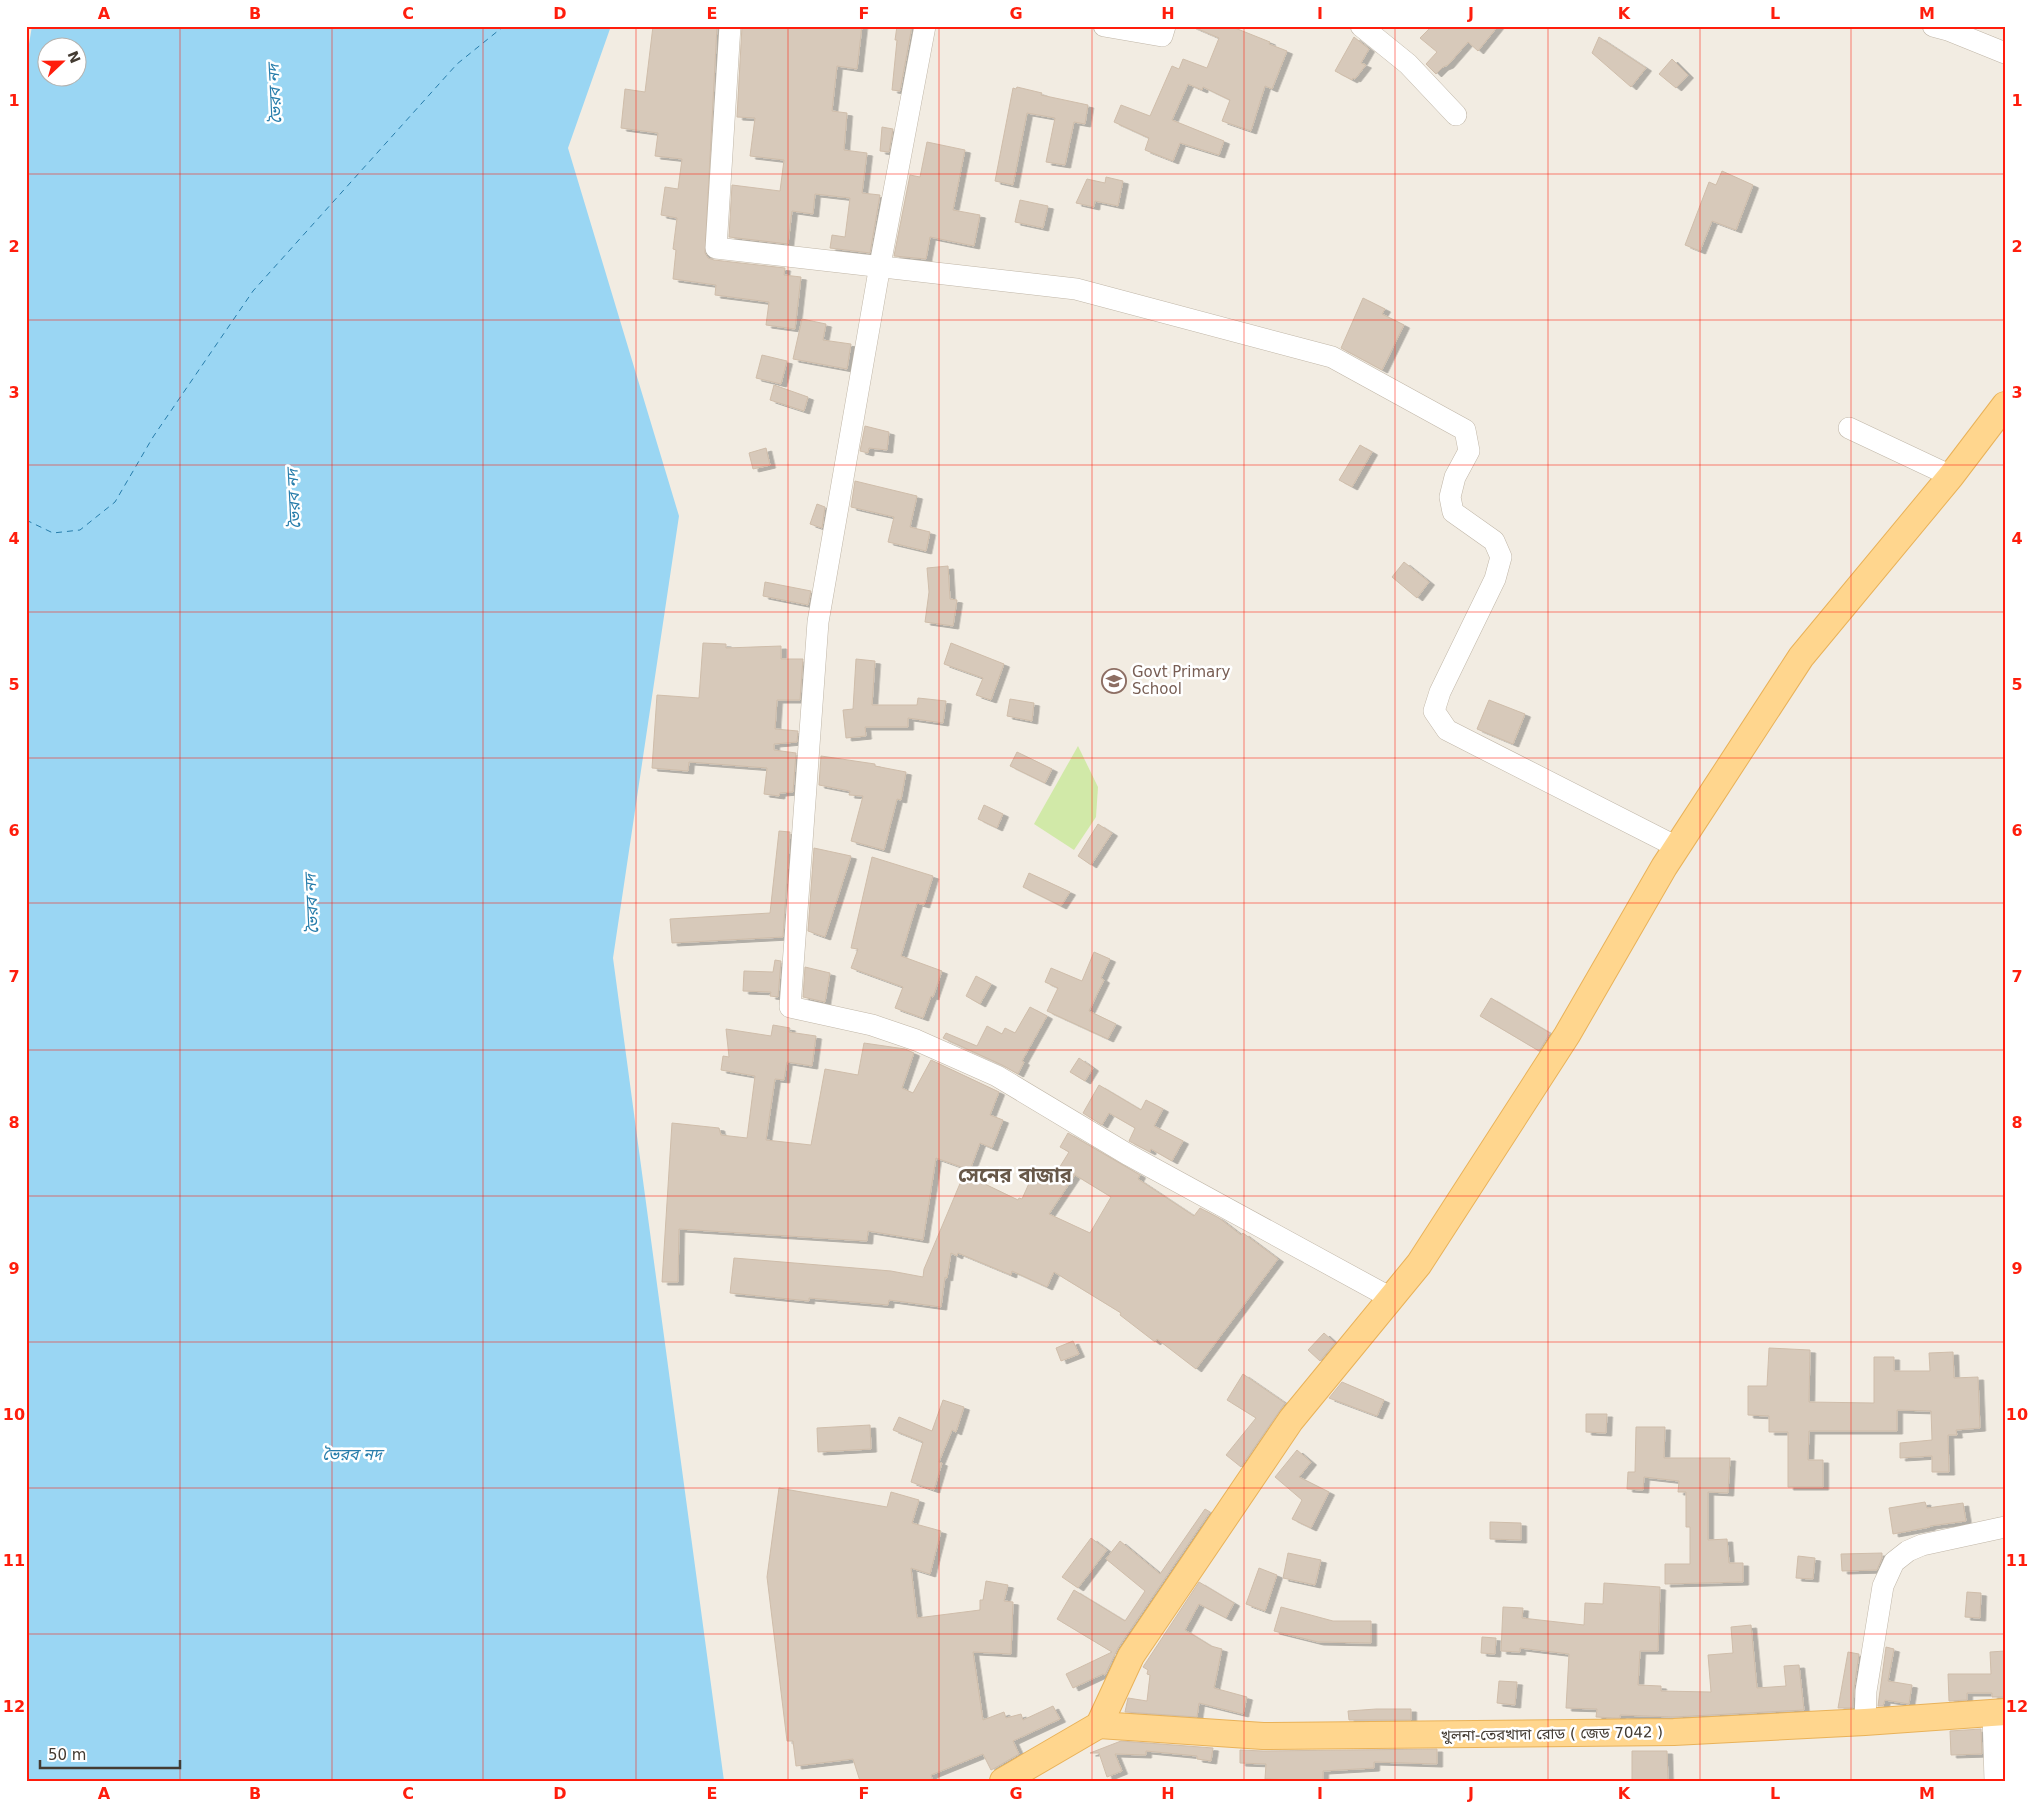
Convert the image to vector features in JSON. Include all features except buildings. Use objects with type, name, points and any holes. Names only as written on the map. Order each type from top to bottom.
[{"type":"main road","points":[[1003,1781],[1099,1725],[1131,1656],[1286,1428],[1419,1264],[1567,1035],[1677,847],[1801,657],[1951,476],[2003,409]]},
{"type":"main road","name":"খুলনা-তেরখাদা রোড ( জেড 7042 )","points":[[1099,1725],[1263,1736],[1674,1732],[1999,1713]]},
{"type":"street","points":[[730,26],[716,248],[880,265],[1076,289],[1332,357],[1465,430],[1469,451],[1455,477],[1450,497],[1453,512],[1494,541],[1501,557],[1495,579],[1440,692],[1434,711],[1447,730],[1677,847]]},
{"type":"street","points":[[925,26],[880,265],[818,622],[790,1007],[872,1025],[916,1040],[997,1076],[1127,1154],[1391,1298]]},
{"type":"street","points":[[1104,26],[1162,36],[1165,26]]},
{"type":"street","points":[[1361,26],[1408,64],[1456,115]]},
{"type":"street","points":[[1933,26],[1948,30],[2005,53]]},
{"type":"street","points":[[1849,428],[1951,476]]},
{"type":"street","points":[[1865,1722],[1866,1691],[1883,1586],[1894,1562],[1908,1551],[1922,1545],[2005,1527]]},
{"type":"street","points":[[1995,1781],[1999,1713]]},
{"type":"green space","points":[[1078,746],[1098,787],[1096,817],[1074,850],[1034,824]]},
{"type":"water","name":"ভৈরব নদ","points":[[32,26],[611,26],[568,148],[679,516],[613,958],[724,1781],[26,1781],[26,62]]},
{"type":"ferry route","points":[[26,520],[53,533],[80,530],[115,502],[153,437],[253,291],[457,64],[504,26]]},
{"type":"place","name":"Govt Primary School","points":[[1114,681]]},
{"type":"district","name":"সেনের বাজার","points":[[1015,1175]]}]
